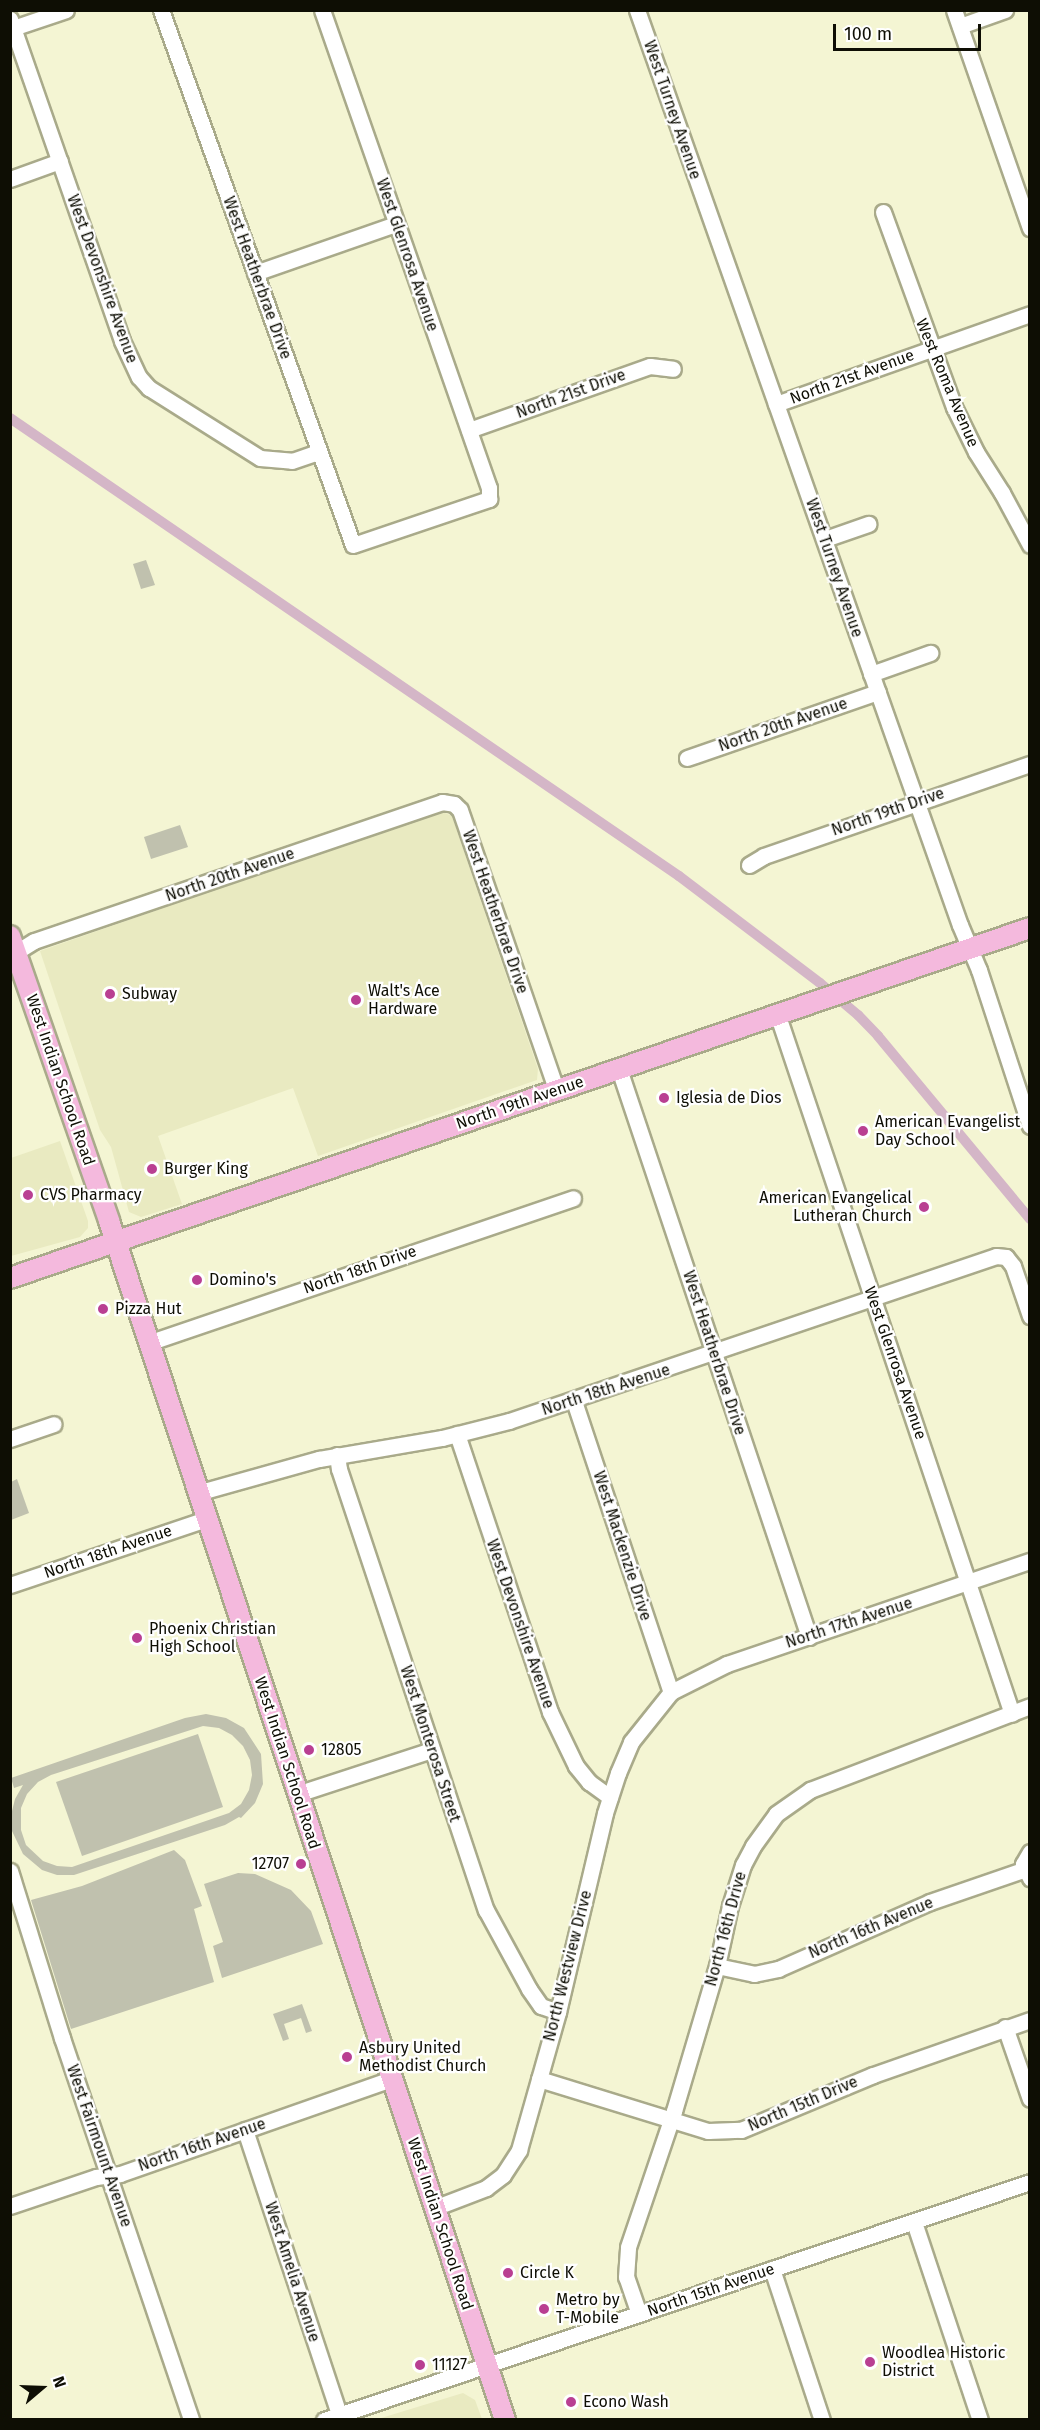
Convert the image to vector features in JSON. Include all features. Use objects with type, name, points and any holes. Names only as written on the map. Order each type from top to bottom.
[{"type":"main road","name":"North 19th Avenue","points":[[10,1278],[1029,928]]},
{"type":"main road","name":"West Indian School Road","points":[[12,948],[116,1242],[505,2420]]},
{"type":"street","points":[[12,25],[66,10]]},
{"type":"street","name":"West Heatherbrae Drive","points":[[161,10],[318,452],[353,544]]},
{"type":"street","name":"West Glenrosa Avenue","points":[[322,10],[489,488],[489,499],[353,544]]},
{"type":"street","name":"West Turney Avenue","points":[[637,10],[970,948],[1029,1126]]},
{"type":"street","points":[[954,10],[1029,228]]},
{"type":"street","points":[[960,26],[1005,10]]},
{"type":"street","name":"West Devonshire Avenue","points":[[12,25],[122,341],[139,377],[149,388],[260,458],[292,461],[318,452]]},
{"type":"street","points":[[10,179],[60,161]]},
{"type":"street","name":"West Roma Avenue","points":[[883,212],[931,349],[976,452],[1002,493],[1029,545]]},
{"type":"street","points":[[255,273],[396,225]]},
{"type":"street","name":"North 21st Avenue","points":[[776,404],[1029,314]]},
{"type":"street","name":"North 21st Drive","points":[[469,430],[650,366],[673,369]]},
{"type":"street","points":[[825,539],[868,524]]},
{"type":"street","points":[[871,674],[930,653]]},
{"type":"street","name":"North 20th Avenue","points":[[687,758],[878,692]]},
{"type":"street","name":"North 19th Drive","points":[[749,865],[764,856],[1029,764]]},
{"type":"street","name":"North 20th Avenue","points":[[12,948],[442,802],[454,804]]},
{"type":"street","name":"West Heatherbrae Drive","points":[[454,804],[460,810],[557,1090]]},
{"type":"street","name":"West Glenrosa Avenue","points":[[777,1013],[1012,1714]]},
{"type":"street","name":"West Heatherbrae Drive","points":[[620,1069],[809,1637]]},
{"type":"street","name":"North 18th Drive","points":[[148,1343],[573,1198]]},
{"type":"street","name":"North 18th Avenue","points":[[197,1493],[272,1470],[337,1455],[457,1434],[574,1401],[996,1256],[1006,1257],[1013,1266],[1029,1316]]},
{"type":"street","name":"West Mackenzie Drive","points":[[574,1401],[671,1692]]},
{"type":"street","points":[[10,1439],[54,1424]]},
{"type":"street","name":"West Devonshire Avenue","points":[[457,1434],[550,1712],[576,1766],[589,1782],[610,1797]]},
{"type":"street","name":"West Monterosa Street","points":[[337,1455],[339,1469],[477,1883],[499,1937],[541,2006],[558,2012]]},
{"type":"street","name":"North 18th Avenue","points":[[10,1585],[206,1519]]},
{"type":"street","name":"North 17th Avenue","points":[[671,1692],[728,1664],[1029,1561]]},
{"type":"street","name":"North Westview Drive","points":[[434,2208],[486,2188],[503,2175],[519,2150],[558,2012],[610,1797],[631,1742],[671,1692]]},
{"type":"street","name":"North 16th Drive","points":[[639,2314],[626,2277],[625,2262],[671,2121],[717,1966],[730,1906],[743,1865],[764,1828],[776,1814],[810,1790],[1029,1706]]},
{"type":"street","points":[[297,1794],[432,1750]]},
{"type":"street","name":"North 16th Avenue","points":[[717,1966],[754,1974],[778,1969],[930,1902],[1026,1874],[1024,1858],[1029,1852]]},
{"type":"street","name":"West Fairmount Avenue","points":[[10,1871],[13,1891],[191,2420]]},
{"type":"street","name":"North 15th Drive","points":[[539,2079],[708,2131],[741,2130],[873,2075],[1029,2020]]},
{"type":"street","points":[[1005,2027],[1029,2099]]},
{"type":"street","name":"North 16th Avenue","points":[[10,2206],[96,2177],[109,2176],[391,2079]]},
{"type":"street","name":"West Amelia Avenue","points":[[245,2130],[339,2414]]},
{"type":"street","name":"North 15th Avenue","points":[[324,2420],[1029,2182]]},
{"type":"street","points":[[914,2222],[980,2420]]},
{"type":"street","points":[[772,2269],[822,2420]]},
{"type":"shaded area","points":[[146,560],[155,585],[141,589],[133,564]]},
{"type":"shaded area","points":[[440,811],[452,816],[538,1069],[537,1080],[318,1156],[293,1088],[158,1136],[182,1204],[141,1217],[129,1212],[111,1147],[100,1130],[40,951]]},
{"type":"shaded area","points":[[180,825],[188,847],[151,859],[144,837]]},
{"type":"shaded area","points":[[60,1141],[88,1221],[88,1228],[80,1237],[11,1256],[11,1158]]},
{"type":"shaded area","points":[[17,1479],[29,1513],[11,1520],[11,1482]]},
{"type":"shaded area","points":[[206,1714],[226,1718],[244,1728],[261,1754],[263,1784],[255,1803],[241,1818],[74,1875],[57,1875],[42,1870],[23,1854],[12,1831],[11,1815],[15,1799],[23,1785],[14,1788],[11,1778],[185,1718]],"holes":[[[203,1726],[219,1728],[232,1735],[243,1746],[250,1760],[252,1775],[249,1790],[241,1804],[229,1813],[72,1867],[57,1866],[43,1861],[26,1845],[21,1830],[21,1808],[27,1794],[38,1782],[51,1775]]]},
{"type":"shaded area","points":[[198,1734],[223,1807],[82,1856],[56,1782]]},
{"type":"shaded area","points":[[174,1850],[185,1860],[202,1906],[194,1909],[214,1982],[71,2029],[31,1900],[82,1886]]},
{"type":"shaded area","points":[[238,1873],[255,1874],[291,1890],[311,1911],[323,1944],[222,1978],[213,1946],[223,1942],[204,1884]]},
{"type":"shaded area","points":[[302,2004],[312,2031],[306,2033],[301,2018],[284,2024],[289,2039],[283,2041],[273,2014]]},
{"type":"shaded area","points":[[463,2393],[475,2400],[482,2419],[378,2419]]},
{"type":"waterway","points":[[10,418],[679,876],[820,983],[858,1015],[878,1036],[1030,1219]]},
{"type":"place","name":"Subway","points":[[110,994]]},
{"type":"place","name":"Walt's Ace Hardware","points":[[356,1000]]},
{"type":"place","name":"Iglesia de Dios","points":[[664,1098]]},
{"type":"place","name":"American Evangelist Day School","points":[[863,1131]]},
{"type":"place","name":"Burger King","points":[[152,1169]]},
{"type":"place","name":"CVS Pharmacy","points":[[28,1195]]},
{"type":"place","name":"American Evangelical Lutheran Church","points":[[924,1207]]},
{"type":"place","name":"Domino's","points":[[197,1280]]},
{"type":"place","name":"Pizza Hut","points":[[103,1309]]},
{"type":"place","name":"Phoenix Christian High School","points":[[137,1638]]},
{"type":"place","name":"12805","points":[[309,1750]]},
{"type":"place","name":"12707","points":[[301,1864]]},
{"type":"place","name":"Asbury United Methodist Church","points":[[347,2057]]},
{"type":"place","name":"Circle K","points":[[508,2273]]},
{"type":"place","name":"Metro by T-Mobile","points":[[544,2309]]},
{"type":"place","name":"Woodlea Historic District","points":[[870,2362]]},
{"type":"place","name":"11127","points":[[420,2365]]},
{"type":"place","name":"Econo Wash","points":[[571,2402]]}]
